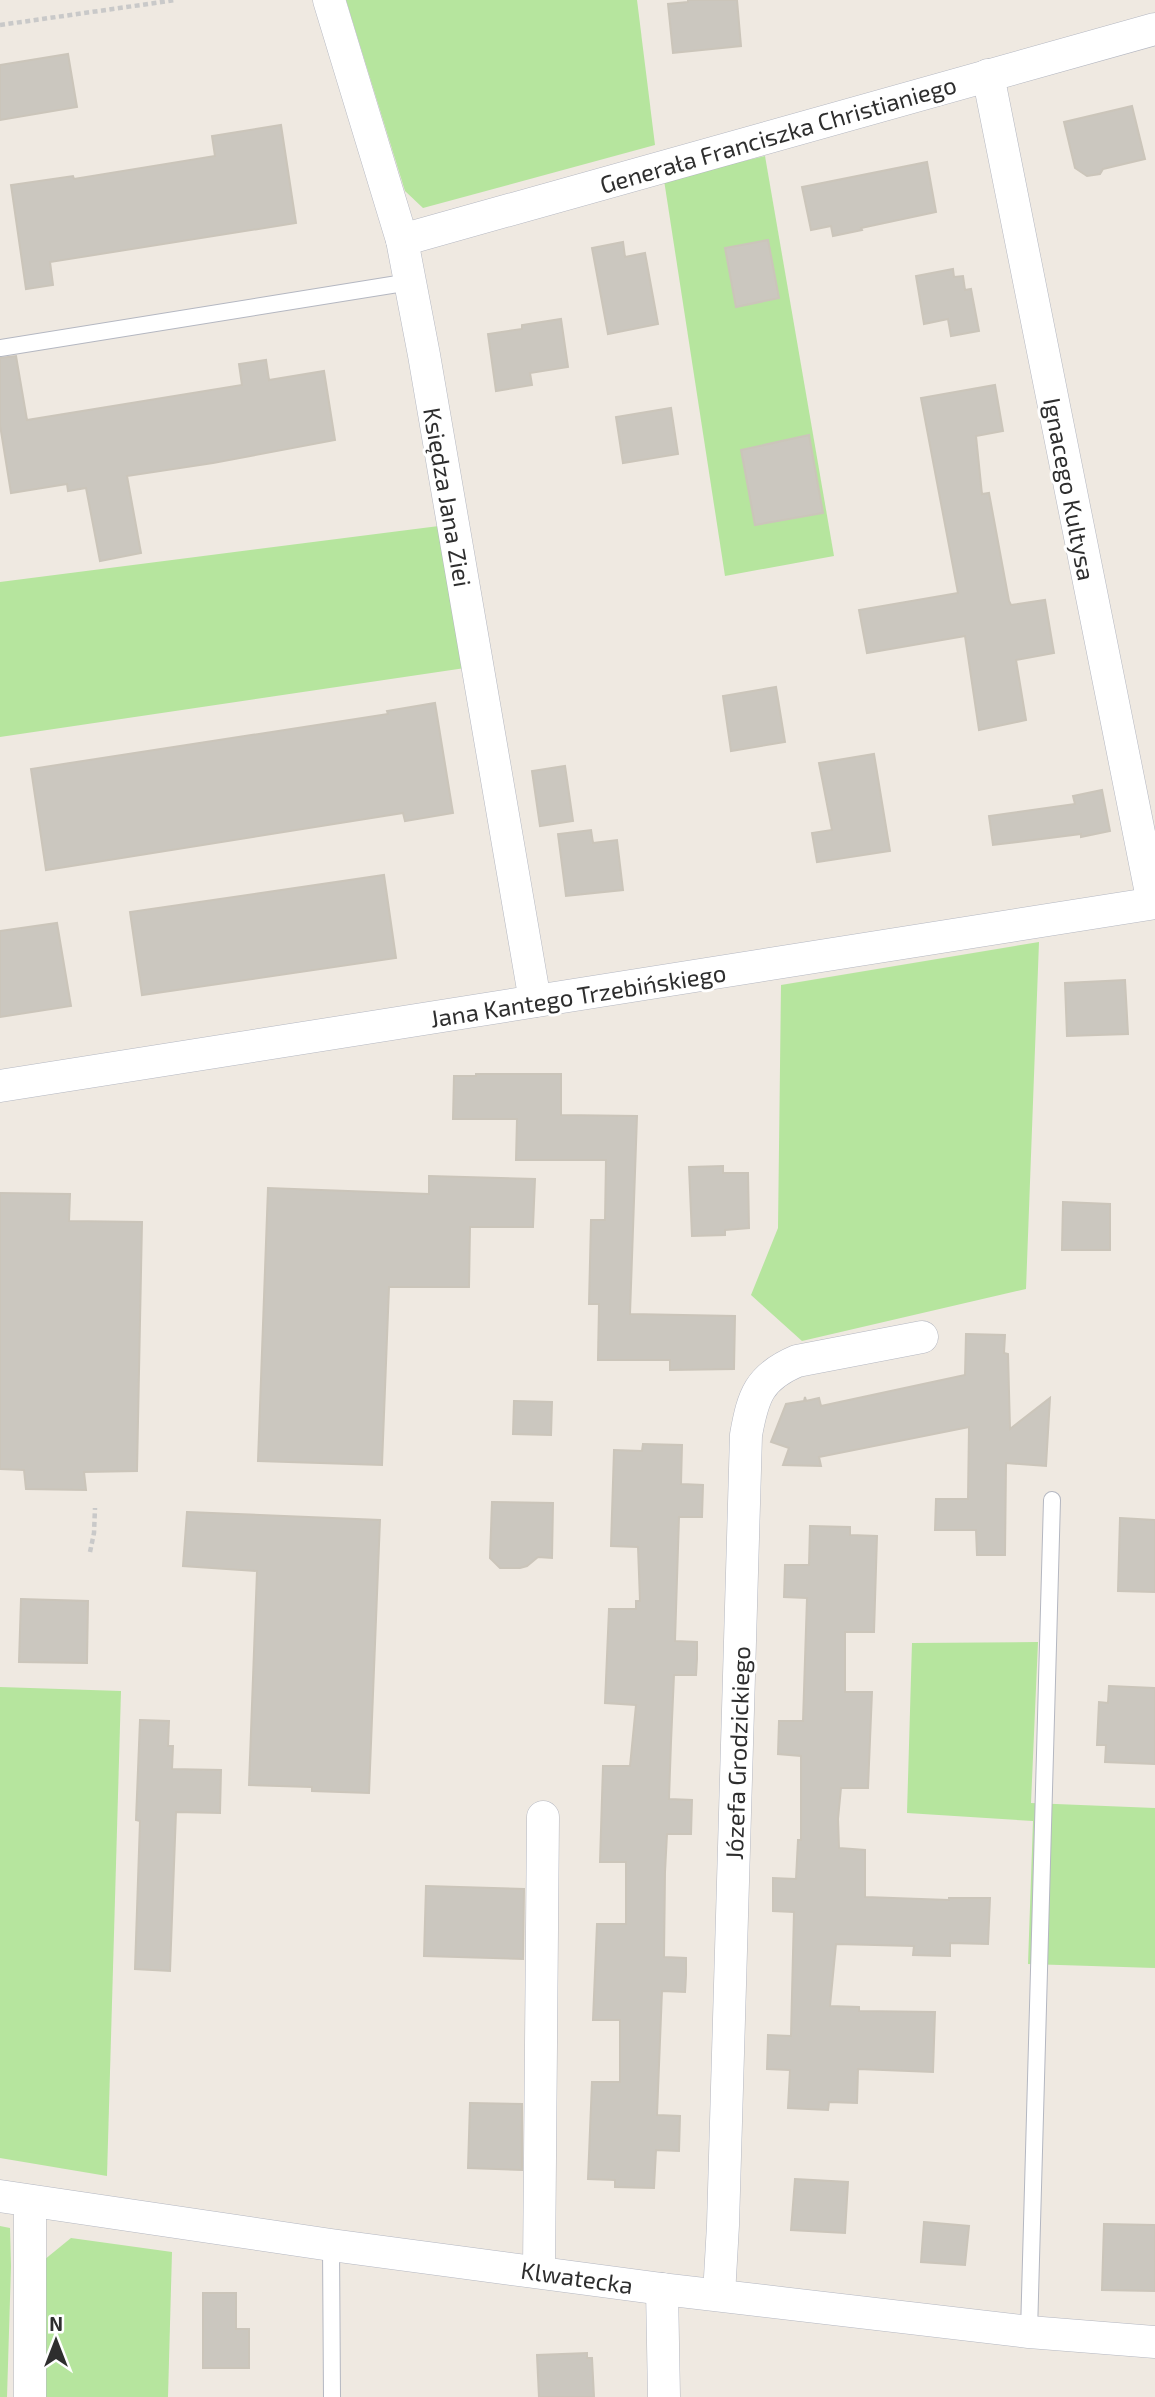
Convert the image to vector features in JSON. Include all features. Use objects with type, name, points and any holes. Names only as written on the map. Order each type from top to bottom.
[{"type":"street","name":"Księdza Jana Ziei","points":[[329,0],[401,240],[410,282],[535,1001]]},
{"type":"street","name":"Generała Franciszka Christianiego","points":[[401,240],[1155,29]]},
{"type":"street","name":"Ignacego Kultysa","points":[[988,75],[1154,903]]},
{"type":"street","name":"Jana Kantego Trzebińskiego","points":[[0,1086],[1154,903]]},
{"type":"street","name":"Józefa Grodzickiego","points":[[719,2295],[746,1435],[751,1407],[762,1384],[778,1369],[797,1361],[922,1336]]},
{"type":"street","points":[[539,2271],[543,1817]]},
{"type":"street","name":"Klwatecka","points":[[15,2198],[331,2245],[662,2289],[1029,2332],[1155,2342]]},
{"type":"street","points":[[15,2198],[30,2397]]},
{"type":"street","points":[[662,2289],[664,2397]]},
{"type":"lane","points":[[0,348],[410,282]]},
{"type":"lane","points":[[1029,2332],[1052,1500]]},
{"type":"lane","points":[[331,2245],[332,2397]]},
{"type":"path","points":[[0,24],[176,0]]},
{"type":"path","points":[[90,1552],[95,1508]]},
{"type":"green space","points":[[346,0],[637,0],[655,145],[423,208],[405,191]]},
{"type":"green space","points":[[765,156],[834,556],[725,576],[664,180]]},
{"type":"green space","points":[[439,526],[465,668],[0,737],[0,582]]},
{"type":"green space","points":[[1039,942],[1026,1289],[802,1341],[751,1295],[778,1228],[781,985]]},
{"type":"green space","points":[[1038,1642],[1031,1803],[1155,1808],[1155,1968],[1028,1964],[1033,1821],[907,1813],[912,1643]]},
{"type":"green space","points":[[0,1687],[121,1691],[107,2176],[0,2158]]},
{"type":"green space","points":[[0,2226],[10,2228],[7,2397],[0,2397]]},
{"type":"green space","points":[[71,2238],[172,2252],[168,2397],[39,2397],[44,2260]]},
{"type":"building","points":[[688,0],[737,0],[741,46],[673,53],[668,4]]},
{"type":"building","points":[[68,54],[77,107],[0,120],[0,65]]},
{"type":"building","points":[[1132,106],[1145,159],[1103,169],[1100,174],[1087,176],[1075,168],[1064,122]]},
{"type":"building","points":[[281,125],[296,223],[50,262],[53,285],[26,289],[11,185],[73,176],[74,179],[215,156],[212,136]]},
{"type":"building","points":[[927,162],[936,212],[833,236],[831,226],[811,230],[802,187]]},
{"type":"building","points":[[768,240],[779,298],[736,307],[725,248]]},
{"type":"building","points":[[623,242],[625,257],[645,253],[658,324],[608,334],[592,248]]},
{"type":"building","points":[[953,269],[954,277],[963,276],[965,290],[971,289],[979,331],[951,336],[948,319],[924,324],[916,276]]},
{"type":"building","points":[[561,319],[568,367],[530,373],[532,385],[496,391],[488,334]]},
{"type":"building","points":[[16,356],[27,420],[242,385],[239,364],[266,360],[269,380],[324,371],[335,440],[127,476],[141,553],[100,561],[86,488],[68,491],[67,484],[11,493],[0,425],[0,358]]},
{"type":"building","points":[[995,385],[1003,431],[976,436],[982,494],[989,493],[1009,601],[1011,605],[1045,600],[1054,653],[1016,660],[1026,720],[979,730],[965,636],[867,653],[859,610],[958,593],[921,398]]},
{"type":"building","points":[[671,408],[678,454],[623,463],[616,417]]},
{"type":"building","points":[[809,435],[823,513],[755,525],[741,450]]},
{"type":"building","points":[[776,687],[785,742],[731,751],[723,696]]},
{"type":"building","points":[[435,703],[453,813],[405,821],[403,813],[46,870],[31,769],[388,714],[387,711]]},
{"type":"building","points":[[874,754],[890,851],[817,862],[812,833],[832,830],[819,763]]},
{"type":"building","points":[[565,766],[573,821],[540,826],[532,771]]},
{"type":"building","points":[[1102,790],[1110,831],[1081,837],[1081,834],[993,845],[989,816],[1075,804],[1073,796]]},
{"type":"building","points":[[591,830],[593,843],[617,840],[623,890],[566,896],[558,834]]},
{"type":"building","points":[[384,875],[396,958],[142,995],[130,912]]},
{"type":"building","points":[[57,923],[71,1006],[0,1017],[0,931]]},
{"type":"building","points":[[1125,980],[1128,1034],[1067,1036],[1065,983]]},
{"type":"building","points":[[561,1074],[561,1115],[637,1116],[630,1314],[735,1316],[734,1369],[670,1370],[670,1360],[598,1360],[599,1304],[589,1304],[591,1220],[605,1220],[606,1160],[516,1160],[517,1119],[453,1119],[454,1076]]},
{"type":"building","points":[[723,1166],[723,1173],[748,1173],[749,1228],[725,1230],[725,1235],[692,1236],[689,1167]]},
{"type":"building","points":[[429,1176],[535,1179],[533,1227],[470,1227],[469,1287],[389,1287],[382,1465],[258,1461],[268,1188],[429,1194]]},
{"type":"building","points":[[0,1193],[70,1194],[69,1221],[142,1222],[137,1471],[84,1472],[86,1490],[26,1489],[24,1470],[0,1469]]},
{"type":"building","points":[[1063,1202],[1110,1204],[1110,1250],[1062,1250]]},
{"type":"building","points":[[966,1334],[1005,1335],[1010,1429],[1050,1398],[1046,1466],[1006,1463],[1005,1555],[977,1555],[976,1530],[935,1530],[936,1499],[968,1499],[969,1427],[819,1457],[821,1466],[783,1465],[789,1448],[771,1442],[786,1404],[804,1401],[805,1397],[806,1401],[819,1398],[821,1406],[965,1375]]},
{"type":"building","points":[[514,1401],[552,1402],[551,1435],[513,1434]]},
{"type":"building","points":[[643,1444],[682,1445],[681,1484],[703,1485],[702,1517],[679,1517],[675,1641],[697,1642],[697,1659],[696,1675],[674,1675],[669,1799],[692,1800],[691,1834],[667,1834],[665,1872],[664,1957],[686,1958],[686,1975],[685,1992],[662,1991],[657,2115],[680,2116],[679,2151],[656,2150],[654,2188],[615,2187],[615,2180],[588,2179],[592,2082],[620,2082],[620,2020],[593,2020],[597,1924],[626,1924],[626,1862],[600,1862],[603,1766],[630,1766],[636,1705],[605,1703],[609,1609],[636,1609],[636,1601],[640,1601],[638,1547],[611,1546],[614,1450],[642,1451]]},
{"type":"building","points":[[492,1502],[553,1503],[552,1558],[538,1557],[520,1568],[500,1568],[490,1558]]},
{"type":"building","points":[[187,1512],[380,1520],[369,1793],[312,1791],[312,1787],[249,1785],[257,1571],[183,1566]]},
{"type":"building","points":[[1120,1518],[1155,1520],[1155,1592],[1118,1591]]},
{"type":"building","points":[[810,1526],[850,1527],[850,1535],[877,1536],[874,1632],[845,1632],[845,1692],[872,1692],[868,1788],[841,1788],[839,1848],[865,1850],[865,1897],[949,1900],[990,1898],[988,1944],[950,1943],[950,1956],[913,1955],[914,1946],[836,1944],[830,2006],[859,2007],[859,2011],[935,2012],[933,2072],[858,2069],[857,2103],[829,2102],[828,2110],[788,2108],[790,2070],[767,2069],[768,2035],[791,2036],[794,1912],[773,1911],[773,1878],[796,1879],[798,1840],[801,1840],[801,1756],[778,1754],[779,1721],[803,1721],[807,1598],[784,1597],[785,1565],[809,1565]]},
{"type":"building","points":[[21,1599],[88,1601],[87,1663],[19,1662]]},
{"type":"building","points":[[1109,1686],[1155,1688],[1155,1764],[1105,1762],[1106,1745],[1097,1745],[1099,1702],[1108,1703]]},
{"type":"building","points":[[140,1720],[169,1721],[168,1746],[173,1746],[172,1769],[221,1770],[220,1813],[176,1812],[170,1971],[135,1969]]},
{"type":"building","points":[[426,1886],[524,1889],[523,1959],[424,1956]]},
{"type":"building","points":[[470,2103],[522,2104],[522,2170],[468,2168]]},
{"type":"building","points":[[795,2179],[848,2182],[845,2233],[791,2230]]},
{"type":"building","points":[[924,2222],[969,2226],[965,2265],[921,2262]]},
{"type":"building","points":[[1104,2224],[1155,2225],[1155,2291],[1102,2290]]},
{"type":"building","points":[[203,2293],[236,2293],[236,2329],[249,2329],[249,2368],[203,2368]]},
{"type":"building","points":[[587,2353],[587,2358],[592,2358],[594,2397],[539,2397],[537,2355]]}]
